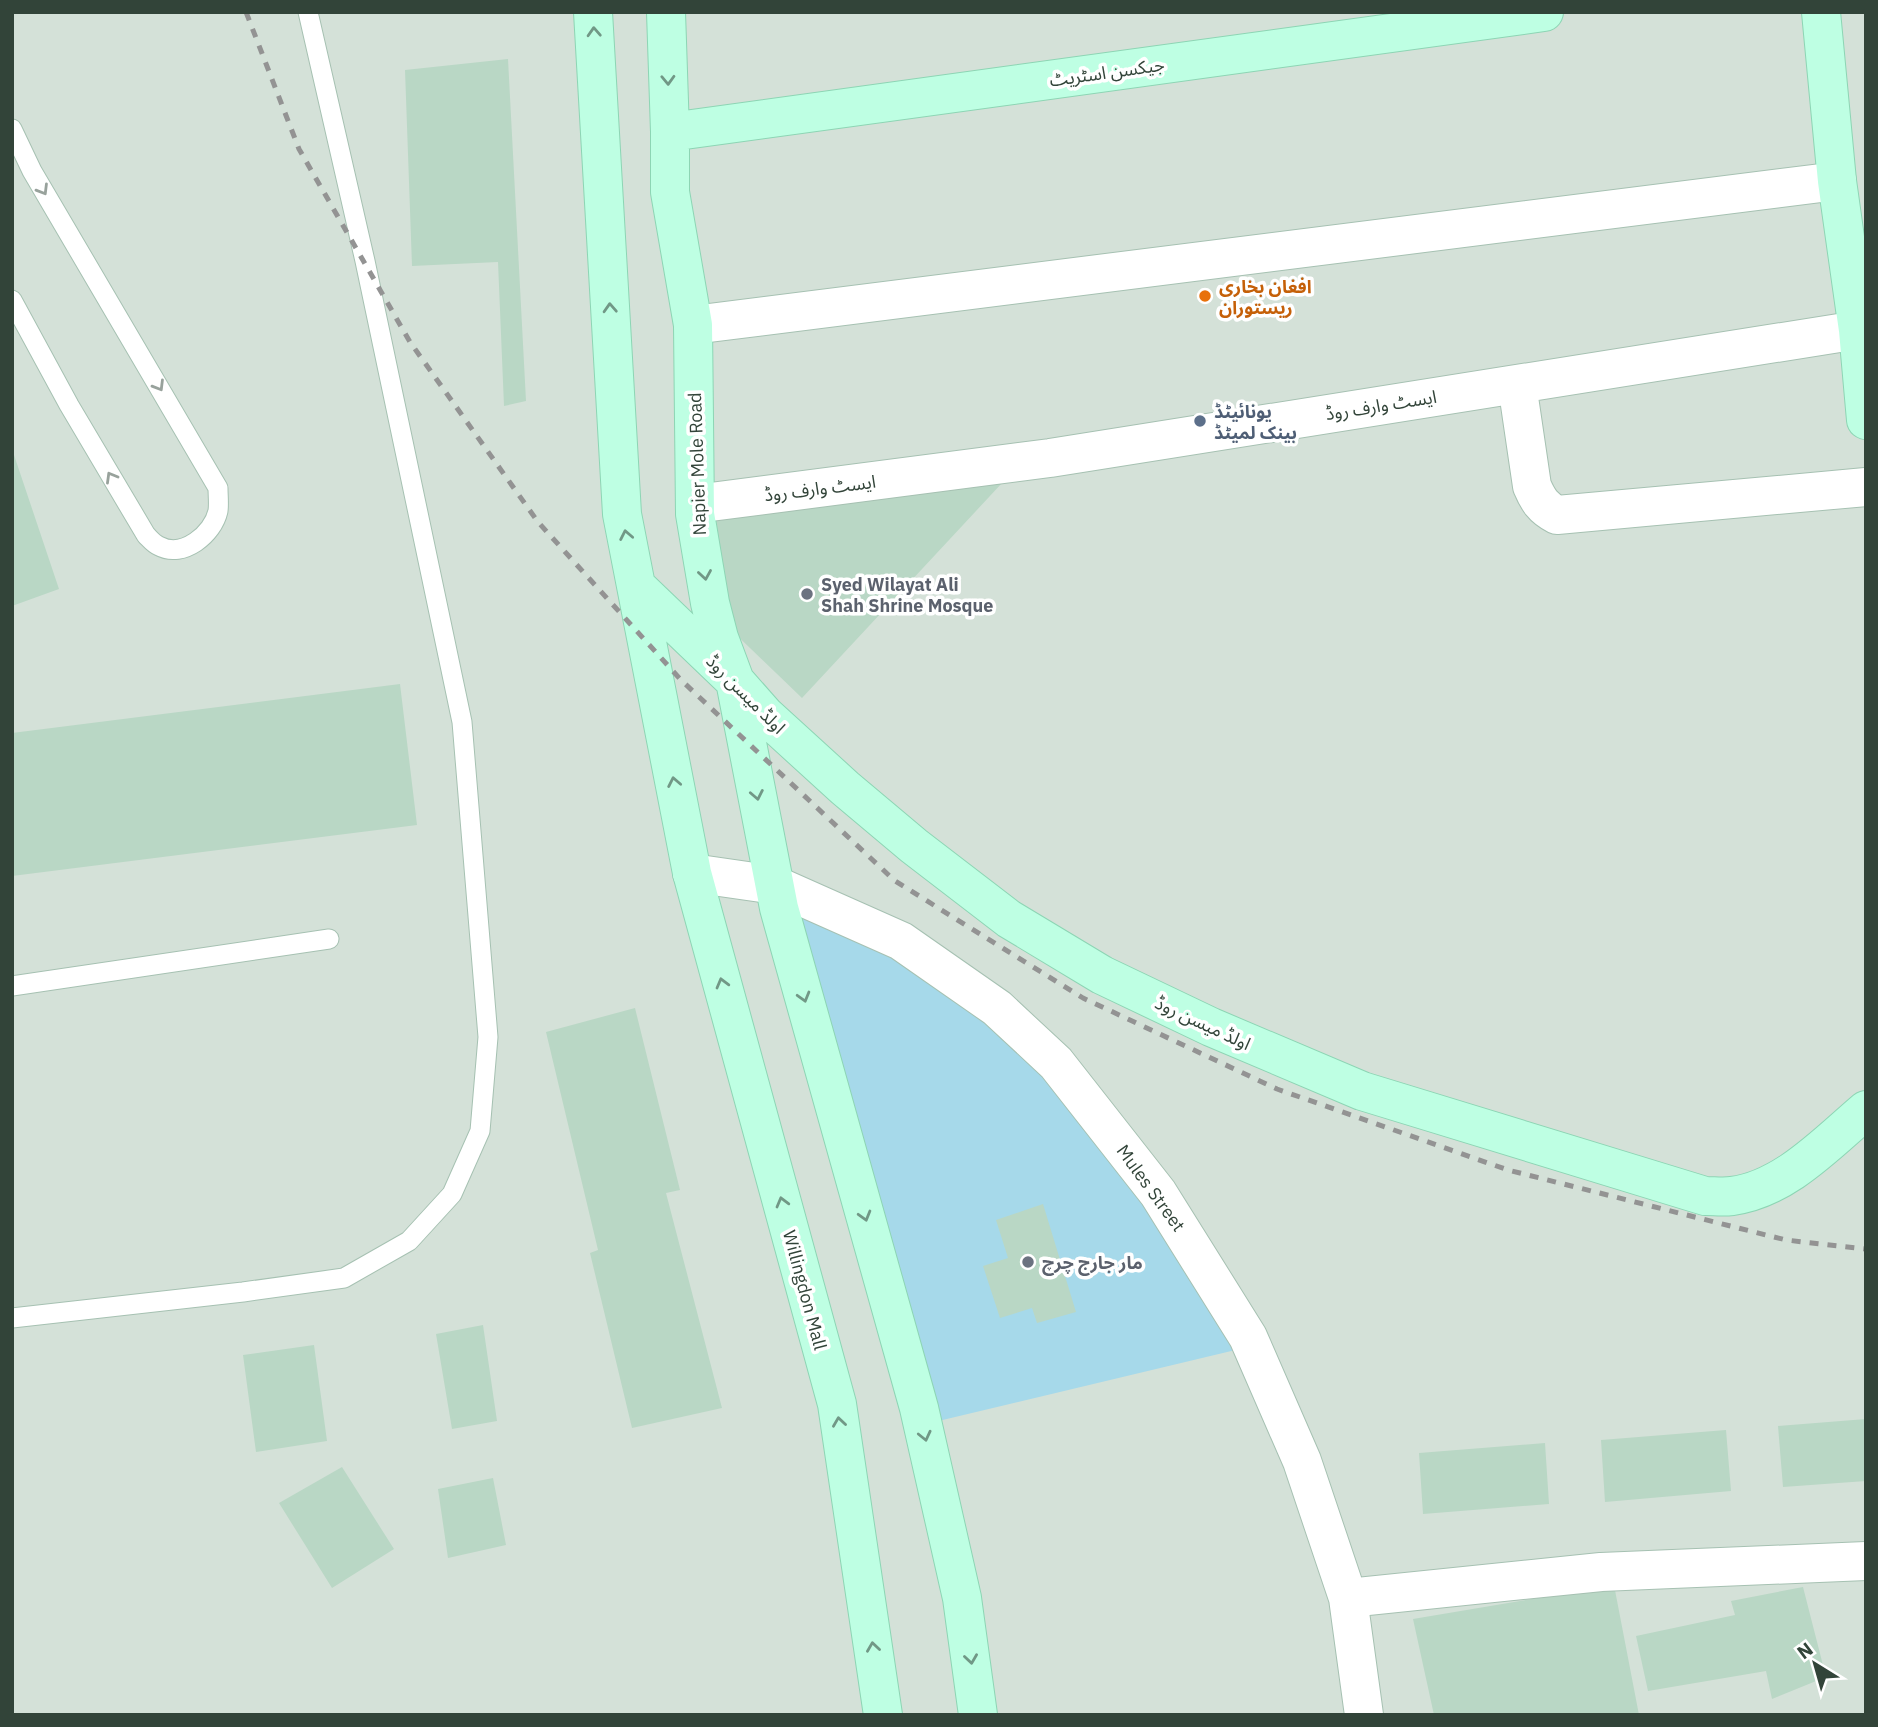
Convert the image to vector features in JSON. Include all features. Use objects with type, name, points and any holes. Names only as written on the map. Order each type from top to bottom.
[{"type":"main road","points":[[593,12],[622,514],[692,873]]},
{"type":"main road","name":"Napier Mole Road","points":[[666,12],[670,192],[693,325],[695,504],[709,603],[735,681],[777,896]]},
{"type":"main road","name":"جیکسن اسٹریٹ","points":[[670,132],[1544,12]]},
{"type":"main road","points":[[1821,12],[1837,181],[1858,330],[1866,420]]},
{"type":"main road","name":"اولڈ میسن روڈ","points":[[637,587],[735,681],[765,715],[845,788],[914,846],[1009,919],[1114,981],[1210,1027],[1362,1091],[1705,1196],[1733,1196],[1765,1187],[1794,1171],[1866,1111]]},
{"type":"main road","name":"Willingdon Mall","points":[[692,873],[836,1404],[883,1715]]},
{"type":"main road","points":[[777,896],[919,1408],[962,1598],[978,1715]]},
{"type":"street","points":[[693,325],[1837,181]]},
{"type":"street","name":"ایسٹ وارف روڈ","points":[[695,504],[1050,458],[1858,330]]},
{"type":"street","points":[[1517,384],[1532,486],[1538,501],[1546,510],[1556,515],[1866,487]]},
{"type":"street","name":"Mules Street","points":[[692,873],[777,896],[901,941],[997,1008],[1056,1063],[1158,1193],[1248,1337],[1302,1461],[1348,1598],[1364,1715]]},
{"type":"street","points":[[1348,1598],[1601,1572],[1866,1561]]},
{"type":"lane","points":[[12,1318],[344,1278],[409,1241],[453,1194],[480,1131],[488,1037],[462,722],[362,248],[308,12]]},
{"type":"lane","points":[[12,129],[32,171],[218,488],[219,509],[214,524],[205,534],[189,546],[174,550],[160,547],[146,535],[69,405],[12,300]]},
{"type":"lane","points":[[12,986],[329,939]]},
{"type":"shaded area","points":[[12,12],[1866,12],[1866,1715],[12,1715]]},
{"type":"shaded area","points":[[779,894],[901,951],[1056,1073],[1248,1347],[930,1423]]},
{"type":"building","points":[[508,59],[526,401],[504,406],[498,262],[412,266],[405,70]]},
{"type":"building","points":[[12,449],[59,589],[12,606]]},
{"type":"building","points":[[1016,468],[802,698],[723,622],[700,512]]},
{"type":"building","points":[[400,684],[417,825],[12,876],[12,733]]},
{"type":"building","points":[[635,1008],[680,1190],[666,1193],[722,1408],[632,1428],[590,1253],[598,1250],[546,1032]]},
{"type":"building","name":"مار جارج چرچ","points":[[1043,1204],[1076,1312],[1037,1323],[1032,1308],[1000,1318],[983,1266],[1008,1258],[996,1220]]},
{"type":"building","points":[[483,1325],[497,1421],[452,1429],[436,1334]]},
{"type":"building","points":[[314,1345],[327,1441],[256,1452],[243,1355]]},
{"type":"building","points":[[1866,1419],[1866,1481],[1783,1487],[1778,1426]]},
{"type":"building","points":[[1726,1430],[1731,1491],[1605,1502],[1601,1440]]},
{"type":"building","points":[[1545,1443],[1549,1504],[1423,1514],[1419,1453]]},
{"type":"building","points":[[342,1467],[394,1549],[332,1588],[279,1503]]},
{"type":"building","points":[[493,1478],[506,1545],[448,1558],[438,1489]]},
{"type":"building","points":[[1614,1585],[1639,1715],[1434,1715],[1413,1619]]},
{"type":"building","points":[[1803,1587],[1826,1677],[1772,1699],[1766,1671],[1648,1691],[1636,1636],[1735,1615],[1731,1601]]},
{"type":"railway","points":[[246,12],[299,149],[410,342],[538,522],[681,680],[895,881],[1083,998],[1277,1089],[1508,1170],[1786,1240],[1866,1249]]},
{"type":"place","name":"افغان بخاری ریستوران","points":[[1205,296]]},
{"type":"place","name":"یونائیٹڈ بینک لمیٹڈ","points":[[1200,421]]},
{"type":"place","name":"Syed Wilayat Ali Shah Shrine Mosque","points":[[807,594]]},
{"type":"place","name":"مار جارج چرچ","points":[[1028,1262]]}]
